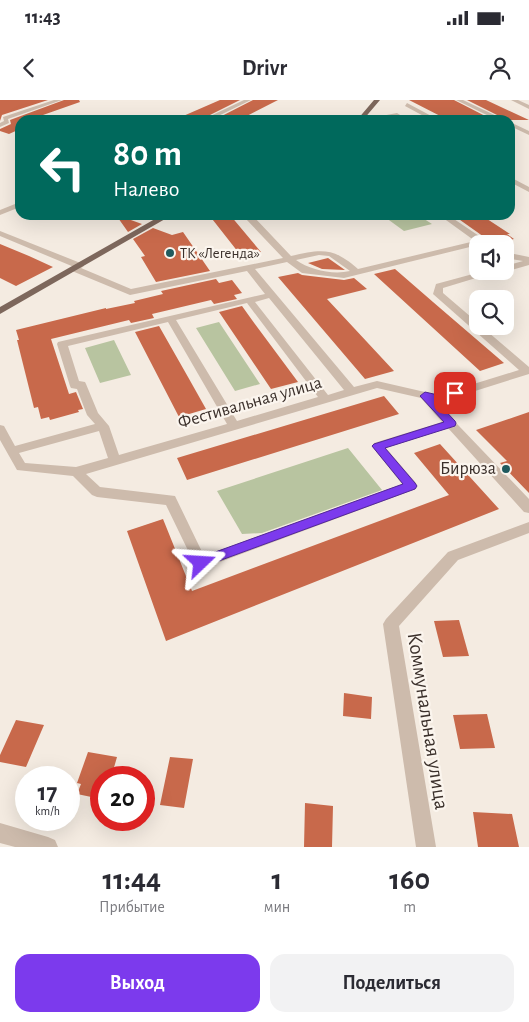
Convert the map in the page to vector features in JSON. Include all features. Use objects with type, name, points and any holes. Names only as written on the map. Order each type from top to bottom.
[{"type":"main road","points":[[366,115],[377,100]]},
{"type":"main road","points":[[0,311],[160,220]]},
{"type":"street","points":[[2,118],[60,100]]},
{"type":"street","points":[[216,115],[248,100]]},
{"type":"street","points":[[459,100],[491,115]]},
{"type":"street","points":[[514,100],[529,107]]},
{"type":"street","points":[[230,102],[239,104]]},
{"type":"street","points":[[400,102],[426,115]]},
{"type":"street","points":[[397,115],[407,105]]},
{"type":"street","points":[[2,118],[15,122]]},
{"type":"street","points":[[0,125],[7,122],[2,118]]},
{"type":"street","points":[[515,126],[529,133]]},
{"type":"street","points":[[515,182],[529,190]]},
{"type":"street","points":[[0,213],[15,206]]},
{"type":"street","points":[[252,220],[289,259],[305,271],[344,275],[469,246]]},
{"type":"street","points":[[450,220],[472,235]]},
{"type":"street","points":[[0,233],[130,292],[326,251],[340,257],[357,272]]},
{"type":"street","points":[[514,258],[529,261]]},
{"type":"street","points":[[514,266],[529,261]]},
{"type":"street","points":[[249,268],[351,391]]},
{"type":"street","points":[[469,278],[439,286],[438,294],[528,370]]},
{"type":"street","points":[[115,460],[103,426],[93,415],[81,384],[75,386],[62,344],[271,295]]},
{"type":"street","points":[[249,300],[324,399]]},
{"type":"street","points":[[171,318],[234,426]]},
{"type":"street","name":"Фестивальная улица","points":[[0,429],[21,467],[76,472],[377,384],[438,399],[528,370]]},
{"type":"street","points":[[425,396],[529,508]]},
{"type":"street","points":[[76,472],[97,492],[170,500],[201,563],[411,486],[378,446],[451,423]]},
{"type":"street","points":[[12,451],[103,426]]},
{"type":"street","name":"Коммунальная улица","points":[[426,847],[391,624],[453,556],[529,527]]},
{"type":"street","points":[[0,833],[48,847]]},
{"type":"green space","points":[[389,220],[426,220],[432,224],[404,231]]},
{"type":"green space","points":[[219,322],[260,384],[235,391],[196,328]]},
{"type":"green space","points":[[114,340],[131,375],[100,383],[85,348]]},
{"type":"green space","points":[[348,448],[382,490],[262,533],[242,534],[217,491]]},
{"type":"building","points":[[0,100],[48,100],[2,115],[0,121]]},
{"type":"building","points":[[64,100],[79,100],[80,102],[43,115],[24,115]]},
{"type":"building","points":[[220,100],[240,100],[210,115],[186,115]]},
{"type":"building","points":[[253,100],[278,100],[249,115],[224,115]]},
{"type":"building","points":[[409,100],[454,100],[483,115],[438,115]]},
{"type":"building","points":[[467,100],[486,100],[529,120],[515,120],[515,115],[497,115]]},
{"type":"building","points":[[15,118],[15,131],[9,134],[0,131],[0,129],[11,124],[10,120]]},
{"type":"building","points":[[120,220],[131,220],[142,224],[128,232]]},
{"type":"building","points":[[213,220],[234,220],[261,252],[242,257]]},
{"type":"building","points":[[460,220],[489,220],[510,234],[507,234],[508,235],[481,235]]},
{"type":"building","name":"ТК «Легенда»","points":[[153,228],[172,235],[183,232],[210,271],[156,282],[141,257],[145,256],[133,239]]},
{"type":"building","points":[[0,244],[53,267],[16,286],[0,278]]},
{"type":"building","points":[[328,258],[345,270],[322,269],[308,263]]},
{"type":"building","points":[[395,269],[469,333],[469,335],[472,335],[504,363],[480,371],[374,274]]},
{"type":"building","points":[[298,273],[344,280],[354,278],[367,289],[327,299],[394,371],[365,379],[278,277]]},
{"type":"building","points":[[216,279],[219,283],[232,280],[242,293],[234,295],[237,299],[214,304],[211,300],[152,314],[154,318],[131,323],[129,320],[51,339],[69,394],[76,392],[83,409],[78,410],[79,412],[50,420],[49,417],[41,419],[38,407],[34,408],[16,330],[106,308],[135,303],[134,301],[163,294],[161,291]]},
{"type":"building","points":[[242,306],[298,382],[271,389],[219,312]]},
{"type":"building","points":[[159,326],[206,409],[179,417],[135,332]]},
{"type":"building","points":[[384,396],[399,414],[187,480],[177,458]]},
{"type":"building","points":[[529,412],[529,493],[500,463],[507,461],[476,430]]},
{"type":"building","points":[[440,444],[499,509],[166,641],[127,531],[163,519],[192,591],[449,495],[414,453]]},
{"type":"building","points":[[459,620],[469,656],[443,657],[434,621]]},
{"type":"building","points":[[344,693],[372,697],[371,719],[343,716]]},
{"type":"building","points":[[487,714],[495,748],[460,749],[453,715]]},
{"type":"building","points":[[16,720],[44,725],[26,766],[0,762],[0,755]]},
{"type":"building","points":[[88,752],[117,757],[114,766],[90,766],[90,797],[80,795],[80,775]]},
{"type":"building","points":[[170,757],[193,759],[184,808],[160,805]]},
{"type":"building","points":[[305,803],[333,806],[332,847],[304,847]]},
{"type":"building","points":[[473,812],[512,814],[519,847],[478,847]]},
{"type":"place","name":"ТК «Легенда»","points":[[170,253]]},
{"type":"place","name":"Бирюза","points":[[506,469]]},
{"type":"route","points":[[201,563],[411,486],[378,446],[451,423],[425,396],[438,399],[455,393]]}]
